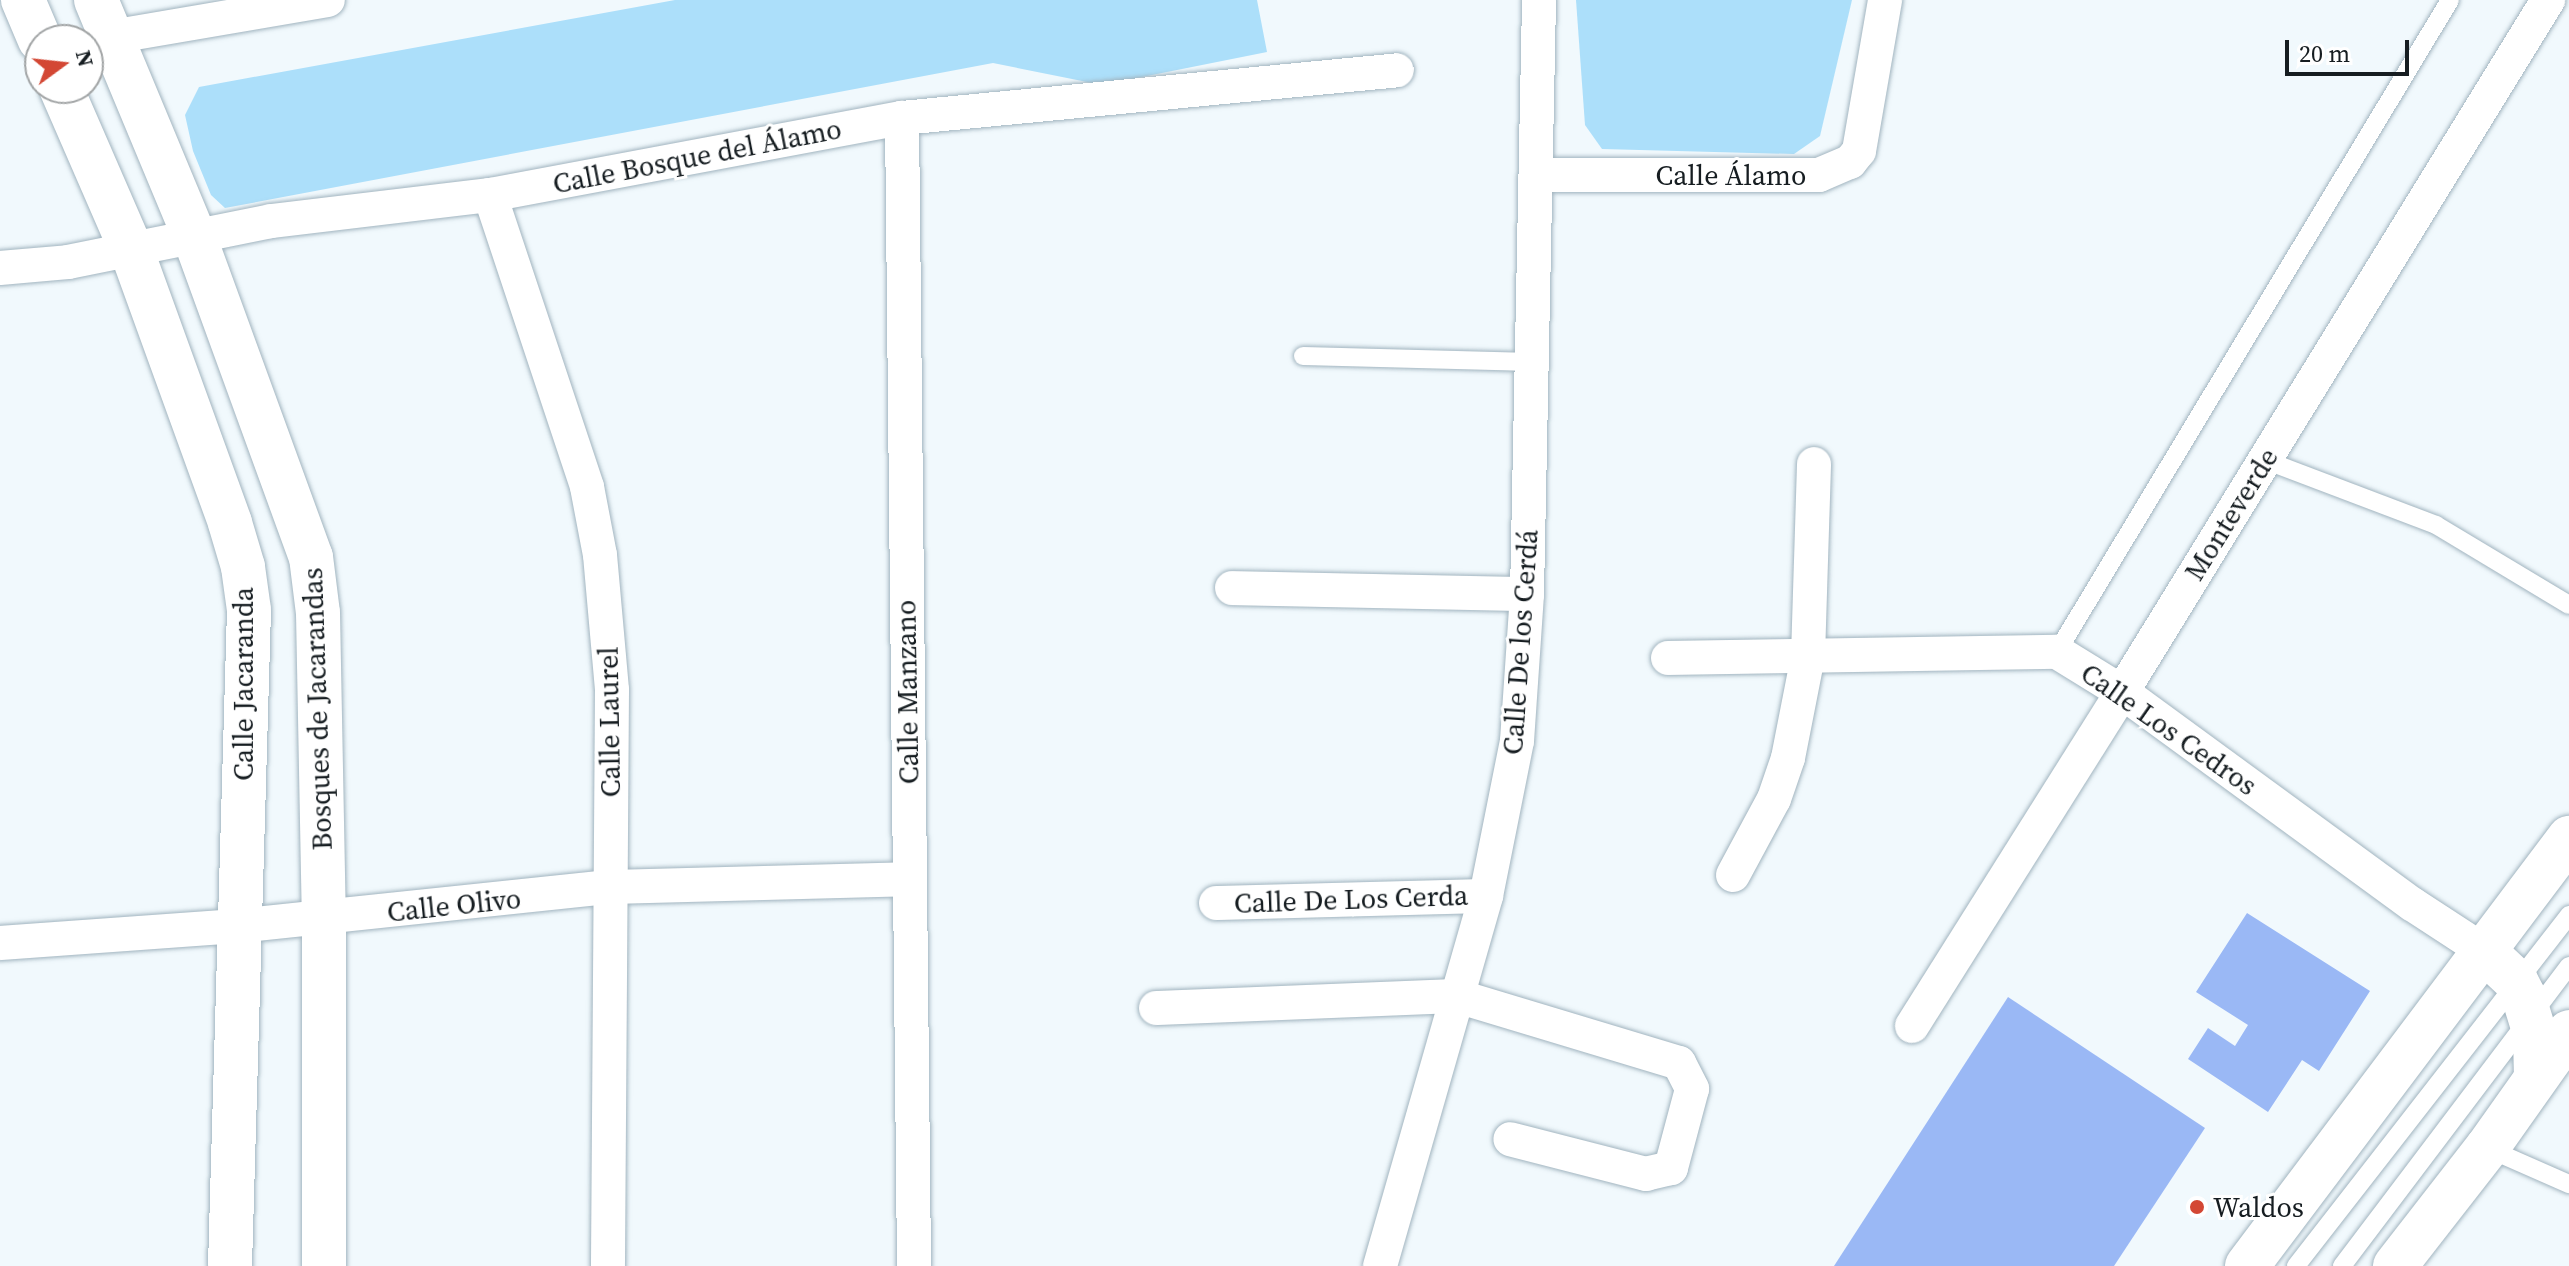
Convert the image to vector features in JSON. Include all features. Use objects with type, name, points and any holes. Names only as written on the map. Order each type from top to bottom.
[{"type":"street","points":[[23,0],[33,24]]},
{"type":"street","points":[[103,19],[328,0]]},
{"type":"street","name":"Calle De los Cerdá","points":[[1380,1266],[1486,896],[1517,741],[1527,594],[1538,175],[1539,0]]},
{"type":"street","name":"Calle Álamo","points":[[1538,175],[1819,175],[1850,162],[1859,151],[1885,0]]},
{"type":"street","name":"Monteverde","points":[[1912,1026],[2122,692],[2548,0]]},
{"type":"street","name":"Bosques de Jacarandas","points":[[103,19],[194,236],[311,557],[318,613],[324,918],[324,1266]]},
{"type":"street","name":"Calle Bosque del Álamo","points":[[0,268],[68,262],[271,221],[490,195],[902,118],[1397,70]]},
{"type":"street","name":"Calle Jacaranda","points":[[68,104],[131,249],[243,567],[249,610],[237,926],[230,1266]]},
{"type":"street","name":"Calle Manzano","points":[[902,118],[914,1266]]},
{"type":"street","name":"Calle Laurel","points":[[490,195],[583,475],[600,555],[612,690],[608,1266]]},
{"type":"street","points":[[1733,875],[1774,799],[1788,758],[1808,656],[1814,464]]},
{"type":"street","points":[[1232,588],[1527,594]]},
{"type":"street","name":"Calle Los Cedros","points":[[1668,658],[2057,652],[2122,692],[2412,904],[2484,951]]},
{"type":"street","points":[[2247,1266],[2484,951],[2566,855]]},
{"type":"street","name":"Calle Olivo","points":[[0,943],[324,918],[609,887],[909,879]]},
{"type":"street","name":"Calle De Los Cerda","points":[[1216,903],[1486,896]]},
{"type":"street","points":[[2395,1266],[2487,1148],[2536,1077],[2538,1009],[2484,951]]},
{"type":"street","points":[[1156,1008],[1457,996],[1679,1063],[1692,1089],[1671,1168],[1646,1174],[1510,1139]]},
{"type":"lane","points":[[2057,652],[2450,0]]},
{"type":"lane","points":[[1303,356],[1533,362]]},
{"type":"lane","points":[[2265,460],[2436,525],[2569,605]]},
{"type":"lane","points":[[2296,1266],[2538,1009],[2569,915]]},
{"type":"lane","points":[[2342,1266],[2569,966]]},
{"type":"lane","points":[[2487,1148],[2569,1184]]},
{"type":"shaded area","points":[[675,0],[1257,0],[1267,52],[1102,85],[993,63],[225,208],[211,195],[193,151],[185,115],[199,87]]},
{"type":"shaded area","points":[[1576,0],[1852,0],[1820,136],[1794,154],[1602,149],[1585,125]]},
{"type":"building","points":[[2247,913],[2370,991],[2319,1071],[2302,1060],[2268,1112],[2188,1059],[2208,1028],[2235,1046],[2248,1025],[2196,992]]},
{"type":"building","points":[[2008,997],[2205,1128],[2114,1266],[1834,1266]]},
{"type":"place","name":"Waldos","points":[[2197,1207]]}]
